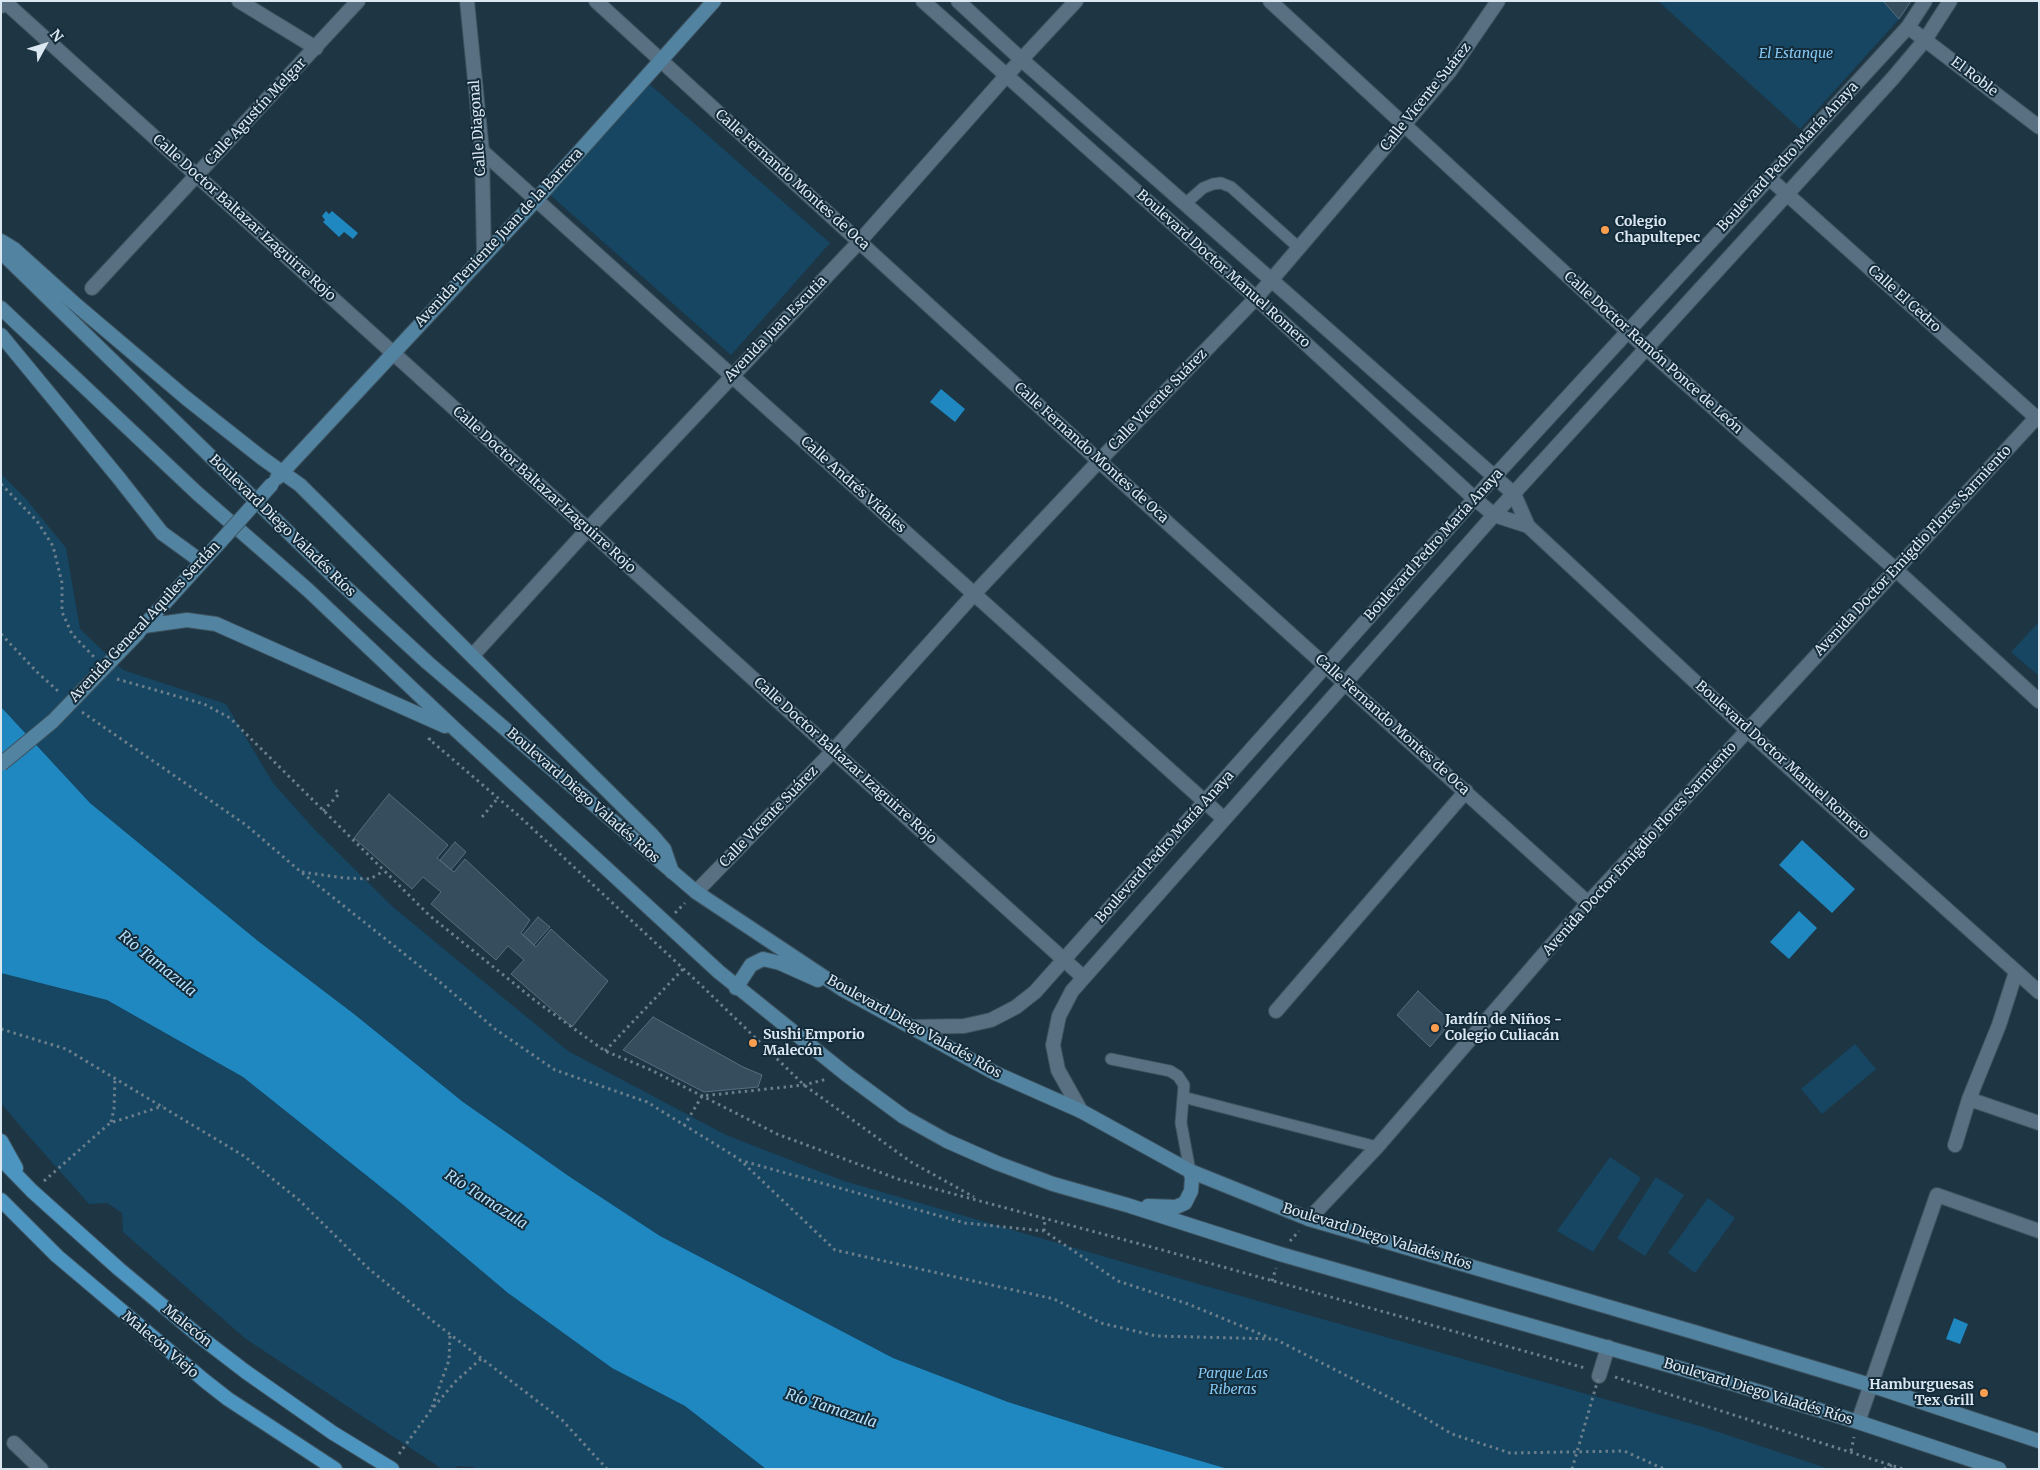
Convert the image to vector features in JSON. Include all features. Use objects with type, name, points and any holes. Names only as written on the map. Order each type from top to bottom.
[{"type":"main road","name":"Avenida Teniente Juan de la Barrera","points":[[282,473],[536,200],[714,1]]},
{"type":"main road","points":[[1,241],[14,249],[74,303],[186,398],[300,485],[652,835],[664,849],[672,872]]},
{"type":"main road","name":"Boulevard Diego Valadés Ríos","points":[[1,252],[329,572],[428,663],[696,892],[842,989],[995,1073],[1081,1111],[1190,1171],[1309,1218],[1870,1385],[2039,1441]]},
{"type":"main road","name":"Boulevard Diego Valadés Ríos","points":[[1,308],[197,493],[308,590],[457,731],[736,988],[904,1117],[947,1141],[997,1164],[1053,1184],[1127,1205],[1280,1254],[1608,1347],[1858,1422],[1999,1469]]},
{"type":"main road","points":[[1,335],[162,533],[202,562]]},
{"type":"main road","name":"Avenida General Aquiles Serdán","points":[[1,764],[52,721],[141,629],[282,473]]},
{"type":"main road","points":[[141,629],[187,620],[216,624],[457,731]]},
{"type":"main road","points":[[736,988],[751,965],[763,959],[780,963],[802,974],[842,989]]},
{"type":"main road","points":[[1,1141],[29,1188]]},
{"type":"main road","name":"Malecón","points":[[1,1159],[29,1188],[119,1269],[207,1342],[333,1433],[391,1468]]},
{"type":"main road","points":[[1127,1205],[1167,1207],[1181,1205],[1190,1196],[1192,1184],[1190,1171]]},
{"type":"main road","name":"Malecón Viejo","points":[[1,1200],[57,1256],[205,1381],[228,1399],[335,1469]]},
{"type":"street","points":[[239,1],[316,48]]},
{"type":"street","name":"Calle Agustín Melgar","points":[[92,288],[358,1]]},
{"type":"street","name":"Calle Diagonal","points":[[468,1],[482,151],[484,254]]},
{"type":"street","name":"Calle Fernando Montes de Oca","points":[[596,1],[1099,461],[1588,903]]},
{"type":"street","name":"Boulevard Doctor Manuel Romero","points":[[923,1],[1256,298],[1475,499],[1494,515],[1528,526]]},
{"type":"street","name":"Boulevard Doctor Manuel Romero","points":[[958,1],[1022,60],[1514,494],[1528,526],[1748,731],[2039,992]]},
{"type":"street","name":"Avenida Juan Escutia","points":[[473,655],[588,529],[859,242],[1006,76],[1076,1]]},
{"type":"street","name":"Calle Doctor Ramón Ponce de León","points":[[1270,1],[1627,331],[1895,569],[2039,701]]},
{"type":"street","name":"Calle Vicente Suárez","points":[[696,892],[833,751],[974,594],[1256,298],[1271,278],[1450,71],[1498,1]]},
{"type":"street","name":"Boulevard Pedro María Anaya","points":[[911,1027],[964,1026],[991,1020],[1004,1014],[1034,992],[1494,477],[1908,27],[1925,1]]},
{"type":"street","name":"Boulevard Pedro María Anaya","points":[[1081,1111],[1058,1070],[1053,1045],[1055,1030],[1064,1003],[1072,990],[1344,682],[1788,194],[1925,40],[1950,1]]},
{"type":"street","name":"Calle Doctor Baltazar Izaguirre Rojo","points":[[4,3],[197,175],[1083,977]]},
{"type":"street","name":"El Roble","points":[[1908,27],[2039,127]]},
{"type":"street","name":"Calle Andrés Vidales","points":[[482,151],[1223,818]]},
{"type":"street","name":"Calle El Cedro","points":[[1769,178],[2037,419]]},
{"type":"street","name":"Avenida Doctor Emigdio Flores Sarmiento","points":[[1309,1218],[1377,1147],[1588,903],[1895,569],[2037,419]]},
{"type":"street","points":[[1276,1011],[1466,792]]},
{"type":"street","points":[[1955,1145],[1969,1098],[1999,1025],[2016,972]]},
{"type":"street","points":[[1969,1098],[2039,1123]]},
{"type":"street","points":[[1858,1422],[1937,1195],[2039,1231]]},
{"type":"street","points":[[1599,1376],[1608,1347]]},
{"type":"street","points":[[14,1443],[41,1469]]},
{"type":"lane","points":[[1185,204],[1203,188],[1221,183],[1231,187],[1298,247]]},
{"type":"lane","points":[[1111,1059],[1170,1071],[1178,1076],[1184,1085],[1181,1123],[1190,1171]]},
{"type":"lane","points":[[1183,1097],[1377,1147]]},
{"type":"path","points":[[1,634],[37,672],[64,696]]},
{"type":"path","points":[[78,708],[92,720],[150,757],[246,825],[301,872],[441,983],[495,1030],[554,1070],[647,1102],[738,1159],[835,1250],[1054,1299],[1100,1324],[1156,1336],[1273,1339]]},
{"type":"path","points":[[438,740],[429,738],[498,798],[684,969],[804,1085],[911,1162],[979,1200]]},
{"type":"path","points":[[324,811],[339,794],[332,787]]},
{"type":"path","points":[[482,817],[498,798]]},
{"type":"path","points":[[301,872],[344,878],[370,878],[384,871]]},
{"type":"path","points":[[605,1051],[698,953]]},
{"type":"path","points":[[1,1030],[66,1049],[164,1106],[244,1156],[299,1200],[370,1268],[450,1335],[562,1420],[607,1469]]},
{"type":"path","points":[[684,1126],[702,1096],[804,1085],[847,1075]]},
{"type":"path","points":[[110,1123],[114,1109],[115,1077]]},
{"type":"path","points":[[29,1188],[110,1123],[164,1106]]},
{"type":"path","points":[[738,1159],[965,1223],[1044,1231],[1118,1281],[1188,1304],[1273,1339],[1400,1404],[1452,1434],[1510,1454],[1624,1451],[1664,1469]]},
{"type":"path","points":[[1044,1231],[1045,1218]]},
{"type":"path","points":[[431,1410],[449,1360],[450,1335]]},
{"type":"path","points":[[391,1468],[431,1410],[456,1381],[482,1358]]},
{"type":"path","points":[[1572,1469],[1599,1376]]},
{"type":"path","points":[[1884,1469],[1892,1465]]},
{"type":"green space","name":"El Estanque","points":[[1658,1],[1883,1],[1899,19],[1800,129]]},
{"type":"green space","points":[[647,82],[830,243],[731,355],[548,193]]},
{"type":"green space","name":"Parque Las Riberas","points":[[1,474],[26,499],[66,548],[80,629],[123,670],[226,704],[273,783],[315,830],[394,908],[568,1051],[726,1135],[844,1181],[1703,1427],[1829,1469],[1228,1469],[1008,1402],[893,1358],[660,1236],[570,1177],[463,1102],[354,1014],[258,941],[90,803],[1,707]]},
{"type":"green space","points":[[2039,622],[2039,676],[2011,652]]},
{"type":"green space","points":[[1,973],[107,1000],[243,1077],[401,1203],[508,1293],[612,1368],[685,1406],[766,1469],[475,1469],[474,1467],[458,1466],[453,1469],[442,1469],[246,1339],[123,1232],[122,1213],[107,1203],[89,1204],[1,1103]]},
{"type":"green space","points":[[1855,1044],[1876,1069],[1822,1114],[1801,1089]]},
{"type":"green space","points":[[1610,1157],[1641,1178],[1593,1252],[1557,1231]]},
{"type":"green space","points":[[1656,1177],[1684,1195],[1645,1256],[1617,1238]]},
{"type":"green space","points":[[1708,1198],[1735,1218],[1695,1273],[1668,1253]]},
{"type":"water","points":[[326,211],[329,214],[332,211],[358,233],[353,239],[344,232],[339,237],[323,222],[325,220],[322,216]]},
{"type":"water","points":[[941,389],[965,409],[955,422],[930,402]]},
{"type":"water","name":"Río Tamazula","points":[[1,707],[90,803],[258,941],[354,1014],[463,1102],[570,1177],[660,1236],[893,1358],[1008,1402],[1228,1469],[766,1469],[685,1406],[612,1368],[508,1293],[401,1203],[243,1077],[107,1000],[1,973]]},
{"type":"water","points":[[1802,840],[1855,889],[1832,913],[1779,865]]},
{"type":"water","points":[[1799,911],[1817,928],[1789,959],[1770,942]]},
{"type":"water","points":[[1954,1318],[1968,1324],[1960,1344],[1946,1339]]},
{"type":"building","points":[[1883,1],[1911,1],[1899,19]]},
{"type":"building","points":[[389,794],[448,845],[437,858],[454,872],[465,859],[530,920],[521,933],[536,947],[551,929],[608,981],[572,1027],[511,974],[524,960],[508,946],[496,960],[431,904],[441,892],[423,877],[412,889],[354,838]]},
{"type":"building","points":[[455,842],[466,852],[451,870],[440,860]]},
{"type":"building","points":[[538,917],[550,927],[534,945],[523,935]]},
{"type":"building","points":[[1418,991],[1451,1022],[1430,1047],[1397,1015]]},
{"type":"building","points":[[653,1017],[743,1067],[762,1075],[758,1087],[704,1092],[623,1050]]},
{"type":"place","name":"Colegio Chapultepec","points":[[1605,230]]},
{"type":"place","name":"Jardín de Niños - Colegio Culiacán","points":[[1435,1028]]},
{"type":"place","name":"Sushi Emporio Malecón","points":[[753,1043]]},
{"type":"place","name":"Hamburguesas Tex Grill","points":[[1984,1393]]}]
